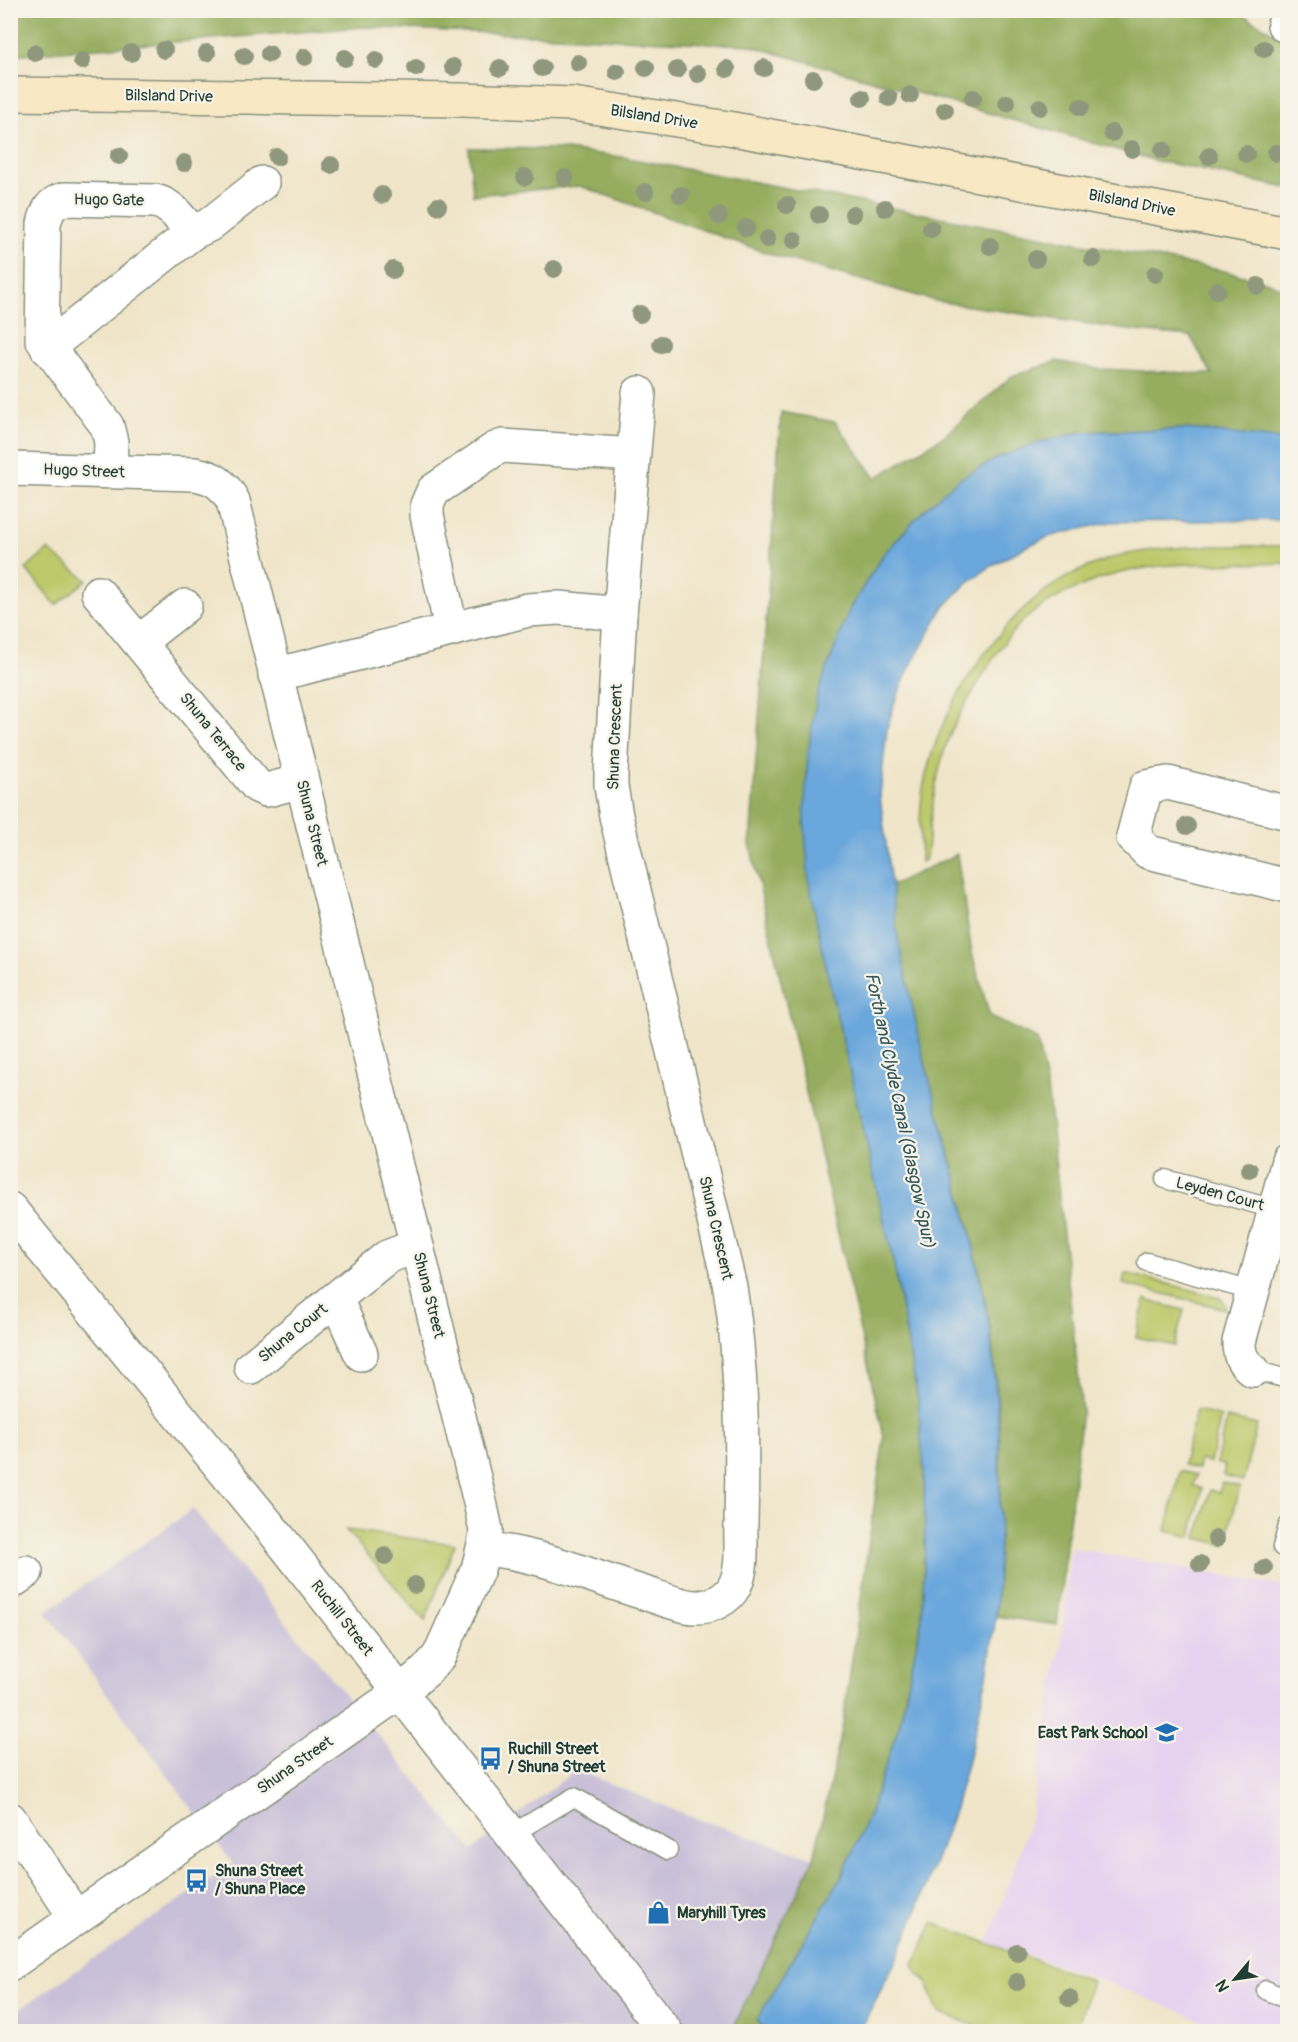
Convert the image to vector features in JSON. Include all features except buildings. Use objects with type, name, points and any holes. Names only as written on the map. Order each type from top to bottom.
[{"type":"main road","name":"Bilsland Drive","points":[[10,94],[462,100],[573,104],[728,128],[1287,233]]},
{"type":"street","points":[[47,348],[192,233],[209,225],[262,183]]},
{"type":"street","name":"Hugo Gate","points":[[110,471],[111,442],[107,426],[47,348],[41,333],[46,215],[53,204],[73,198],[155,201],[162,202],[173,209],[192,233]]},
{"type":"street","name":"Shuna Crescent","points":[[484,1550],[518,1553],[693,1607],[711,1605],[728,1594],[734,1587],[740,1569],[742,1414],[731,1296],[618,827],[611,786],[620,614],[639,393]]},
{"type":"street","points":[[451,629],[427,516],[427,505],[433,491],[495,449],[503,446],[633,455]]},
{"type":"street","name":"Hugo Street","points":[[10,468],[157,473]]},
{"type":"street","name":"Shuna Street","points":[[10,1964],[400,1692],[426,1671],[439,1656],[478,1569],[484,1550],[486,1530],[233,501],[221,484],[204,476],[157,473]]},
{"type":"street","name":"Shuna Terrace","points":[[98,592],[257,786],[266,790],[301,781]]},
{"type":"street","points":[[139,642],[185,606]]},
{"type":"street","points":[[275,675],[539,608],[620,614]]},
{"type":"street","points":[[1287,813],[1168,783],[1146,787],[1133,837],[1148,852],[1287,886]]},
{"type":"street","name":"Leyden Court","points":[[1253,1370],[1239,1354],[1239,1342],[1287,1161]]},
{"type":"street","name":"Ruchill Street","points":[[10,1209],[284,1544],[666,2031]]},
{"type":"street","name":"Shuna Court","points":[[251,1367],[387,1257],[394,1252],[416,1246]]},
{"type":"street","name":"Shuna Court","points":[[336,1299],[361,1354]]},
{"type":"street","points":[[10,1819],[76,1918]]},
{"type":"lane","name":"Leyden Court","points":[[1165,1179],[1274,1209]]},
{"type":"lane","points":[[1148,1262],[1252,1291]]},
{"type":"lane","name":"Leyden Court","points":[[1253,1370],[1287,1379]]},
{"type":"lane","points":[[1282,1547],[1287,1526]]},
{"type":"lane","points":[[512,1834],[574,1797],[668,1850]]},
{"type":"lane","points":[[1266,1990],[1287,2000]]},
{"type":"shaded area","points":[[193,1509],[472,1850],[576,1770],[687,1815],[814,1858],[732,2031],[11,2032],[11,2015],[233,1864],[46,1612]]},
{"type":"shaded area","name":"East Park School","points":[[1071,1548],[1287,1587],[1287,2031],[1229,2031],[1082,1973],[988,1942],[1029,1824],[1061,1642]]},
{"type":"green space","points":[[11,10],[1236,11],[1287,40],[1287,188],[1164,163],[748,45],[363,27],[11,55]]},
{"type":"green space","points":[[469,148],[558,149],[622,157],[1220,270],[1268,282],[1287,291],[1287,440],[1187,429],[1082,432],[1036,443],[998,458],[924,510],[883,555],[850,608],[825,963],[893,1260],[918,1399],[924,1471],[925,1547],[922,1618],[900,1723],[869,1815],[843,1874],[758,2019],[765,2031],[732,2031],[814,1858],[842,1729],[884,1437],[750,844],[781,412],[835,422],[876,478],[944,436],[1012,376],[1057,361],[1099,369],[1212,374],[1190,336],[1135,331],[936,301],[773,255],[580,186],[473,195]]},
{"type":"green space","points":[[1208,546],[1287,546],[1287,563],[1172,565],[1120,573],[1079,587],[1053,600],[1030,615],[1014,630],[987,668],[948,740],[935,789],[926,859],[921,862],[922,798],[926,773],[936,743],[963,686],[986,652],[1014,618],[1047,589],[1086,568],[1109,559],[1146,551]]},
{"type":"green space","points":[[48,550],[87,580],[56,605],[26,569]]},
{"type":"green space","points":[[957,854],[972,953],[990,1017],[1037,1039],[1048,1094],[1082,1411],[1057,1625],[996,1616],[1000,1437],[990,1330],[969,1226],[913,1014],[890,886]]},
{"type":"green space","points":[[1125,1273],[1219,1297],[1225,1304],[1225,1309],[1123,1284]]},
{"type":"green space","points":[[1145,1300],[1184,1310],[1174,1346],[1136,1337]]},
{"type":"green space","points":[[1196,1410],[1221,1417],[1210,1462],[1200,1460],[1198,1469],[1183,1465]]},
{"type":"green space","points":[[1227,1418],[1257,1425],[1243,1481],[1223,1476],[1225,1466],[1216,1463]]},
{"type":"green space","points":[[1180,1471],[1196,1475],[1193,1486],[1202,1488],[1191,1537],[1166,1531]]},
{"type":"green space","points":[[1222,1482],[1240,1487],[1225,1545],[1197,1538],[1210,1490],[1219,1493]]},
{"type":"green space","points":[[346,1530],[455,1544],[425,1621]]},
{"type":"green space","points":[[933,1923],[1092,1981],[1076,2031],[989,2031],[938,2012],[927,1982],[917,1973],[913,1965]]},
{"type":"water","name":"Forth and Clyde Canal (Glasgow Spur)","points":[[1187,429],[1287,440],[1287,520],[1111,522],[1051,536],[1025,547],[967,583],[943,608],[909,669],[887,728],[880,796],[898,939],[923,1055],[971,1235],[990,1330],[999,1428],[1000,1518],[996,1616],[987,1676],[955,1808],[897,1958],[860,2031],[765,2031],[757,2020],[843,1874],[869,1815],[900,1723],[922,1618],[925,1547],[924,1471],[918,1399],[893,1260],[809,883],[804,819],[808,753],[817,695],[850,608],[883,555],[924,510],[959,479],[998,458],[1036,443],[1082,432]]},
{"type":"place","name":"East Park School","points":[[1166,1733]]},
{"type":"place","name":"Ruchill Street / Shuna Street","points":[[490,1758]]},
{"type":"place","name":"Shuna Street / Shuna Place","points":[[197,1880]]},
{"type":"place","name":"Maryhill Tyres","points":[[659,1913]]}]
